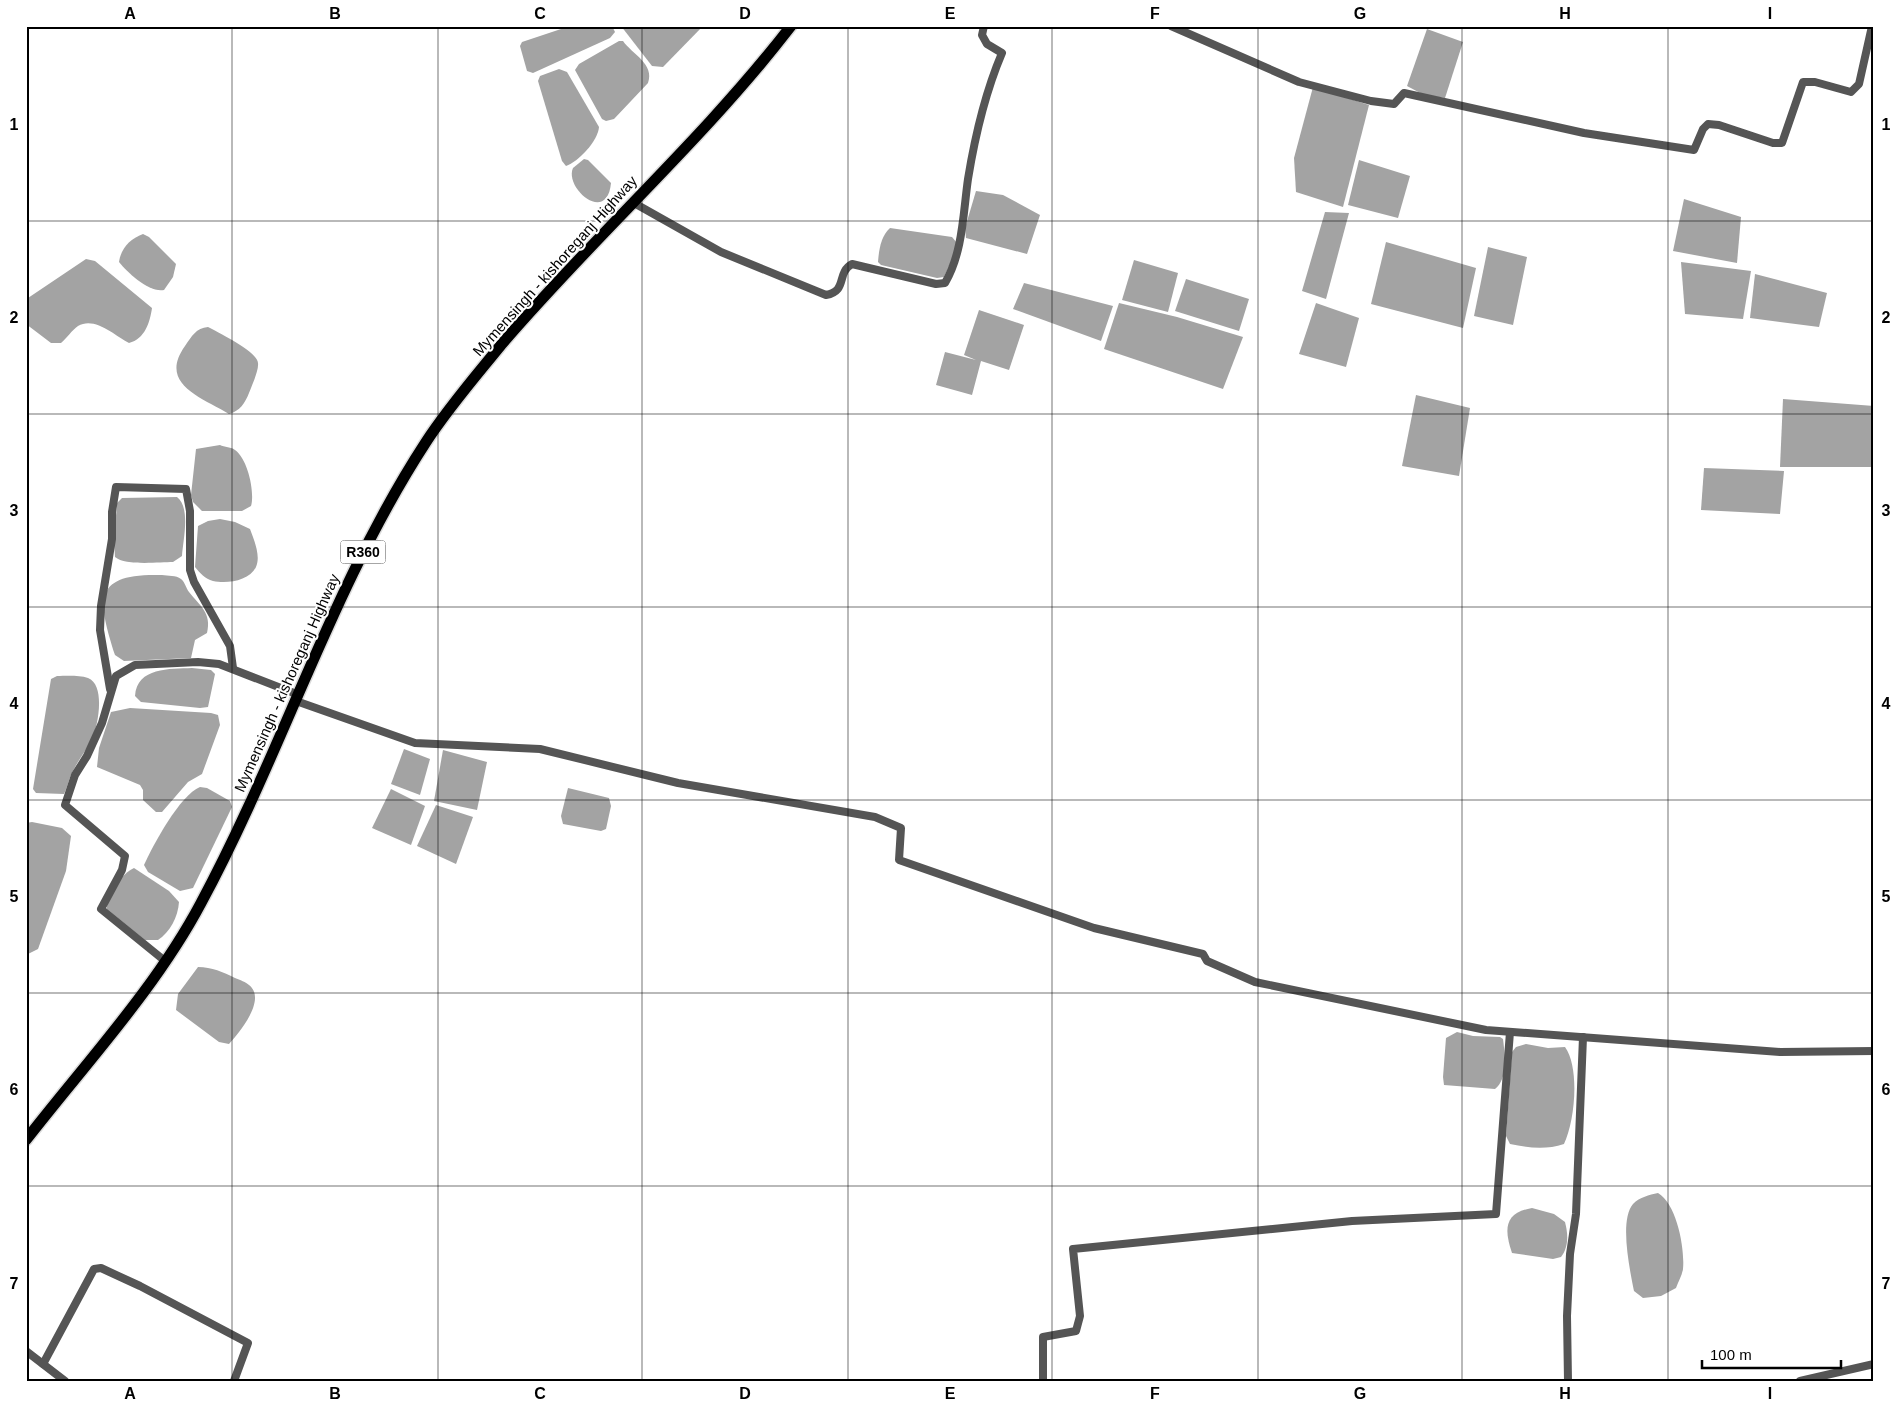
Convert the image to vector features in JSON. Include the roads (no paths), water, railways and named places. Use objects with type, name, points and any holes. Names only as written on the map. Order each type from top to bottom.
[{"type":"main road","name":"Mymensingh - kishoreganj Highway","points":[[26,1140],[165,961],[200,906],[232,842],[371,535],[428,438],[463,391],[535,306],[746,82],[791,26]]},
{"type":"street","points":[[634,203],[721,252],[826,295],[835,293],[838,290],[843,276],[852,264],[936,284],[945,283],[957,260],[969,176],[986,93],[1002,53],[987,44],[982,35],[984,26]]},
{"type":"street","points":[[1171,26],[1299,82],[1371,101],[1394,104],[1404,93],[1584,133],[1694,150],[1703,129],[1708,124],[1719,125],[1773,143],[1782,143],[1803,82],[1815,82],[1851,92],[1854,91],[1859,84],[1872,26]]},
{"type":"street","points":[[111,691],[100,630],[100,606],[112,539],[112,512],[116,487],[186,489],[190,511],[190,570],[194,582],[230,646],[233,668]]},
{"type":"street","points":[[165,961],[101,909],[122,870],[125,856],[65,805],[76,775],[102,723],[116,676],[135,665],[198,662],[219,664],[233,668],[297,698],[415,744],[540,748],[678,783],[875,817],[901,828],[899,860],[1094,928],[1203,954],[1207,962],[1255,982],[1486,1030],[1780,1052],[1874,1051]]},
{"type":"street","points":[[1043,1381],[1043,1337],[1076,1331],[1080,1316],[1073,1249],[1352,1221],[1496,1214],[1510,1032]]},
{"type":"street","points":[[1568,1381],[1570,1254],[1576,1214],[1583,1037]]},
{"type":"street","points":[[43,1364],[94,1269],[100,1268],[140,1286],[248,1343],[234,1381]]},
{"type":"street","points":[[26,1351],[65,1381]]},
{"type":"street","points":[[1800,1381],[1874,1364]]}]
